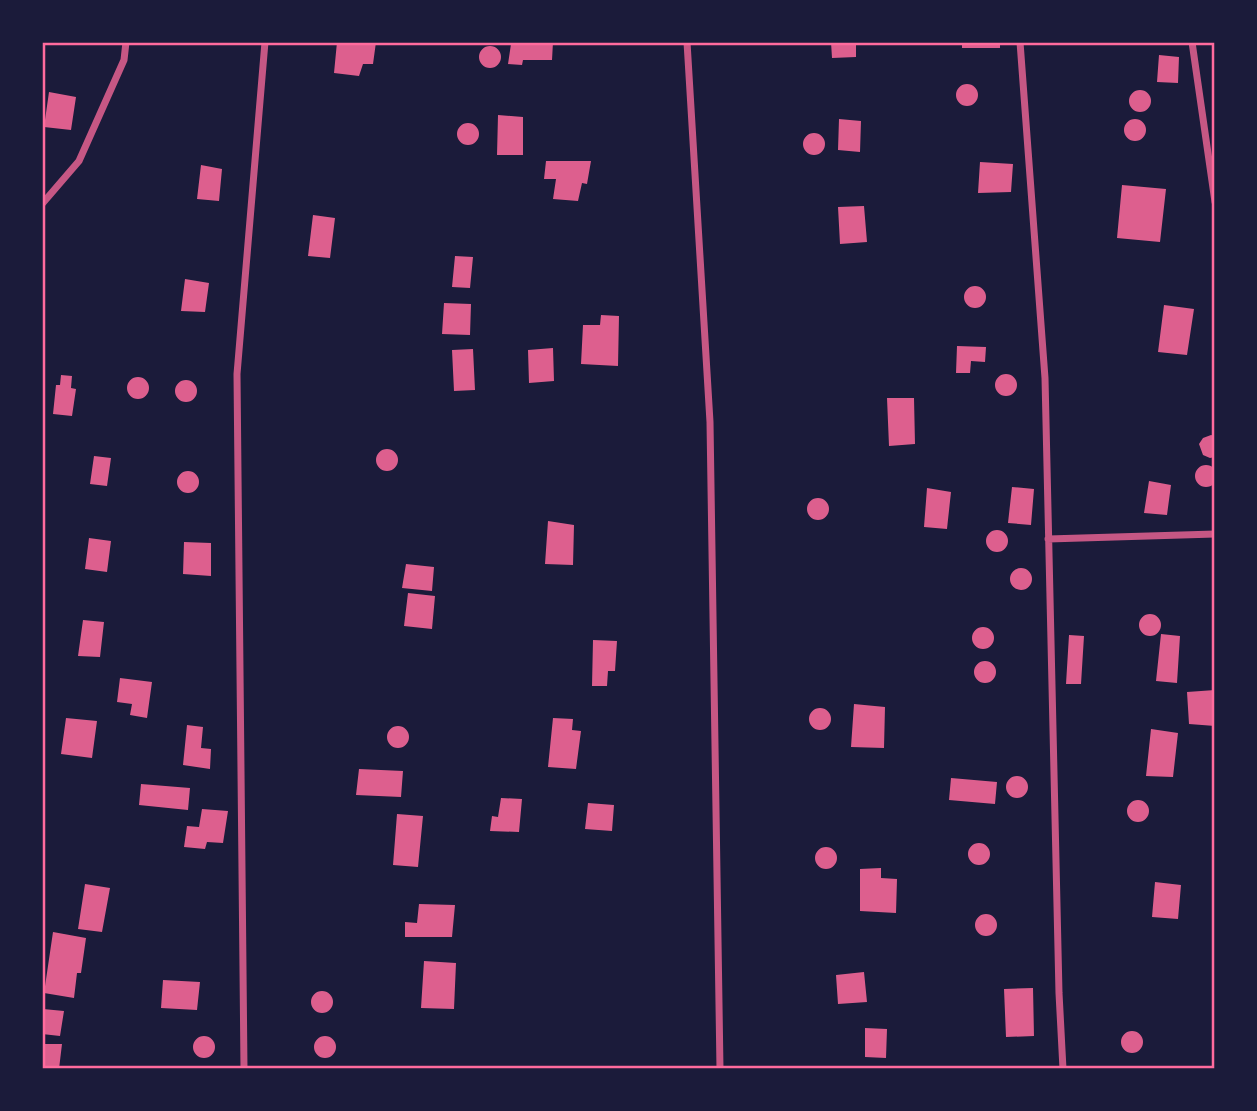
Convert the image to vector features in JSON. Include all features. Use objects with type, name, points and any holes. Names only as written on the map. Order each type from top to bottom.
[{"type":"street","points":[[42,204],[79,162],[124,60],[125,42]]},
{"type":"street","points":[[244,1069],[237,374],[265,42]]},
{"type":"street","points":[[687,42],[710,422],[720,1069]]},
{"type":"street","points":[[1020,42],[1045,378],[1063,1069]]},
{"type":"street","points":[[1192,42],[1215,202]]},
{"type":"street","points":[[1048,539],[1215,534]]},
{"type":"building","points":[[337,42],[376,42],[373,64],[363,64],[359,76],[334,73]]},
{"type":"building","points":[[517,42],[553,42],[552,60],[523,60],[522,65],[508,64],[511,44],[517,45]]},
{"type":"building","points":[[831,42],[856,42],[856,57],[832,58]]},
{"type":"building","points":[[962,42],[1000,42],[1000,48],[962,48]]},
{"type":"building","points":[[490,46],[498,49],[501,57],[498,65],[490,68],[482,65],[479,57],[482,49]]},
{"type":"building","points":[[1159,55],[1179,57],[1178,83],[1157,82]]},
{"type":"building","points":[[967,84],[975,87],[978,95],[975,103],[967,106],[959,103],[956,95],[959,87]]},
{"type":"building","points":[[1140,90],[1148,93],[1151,101],[1148,109],[1140,112],[1132,109],[1129,101],[1132,93]]},
{"type":"building","points":[[49,92],[76,97],[71,130],[44,127]]},
{"type":"building","points":[[498,115],[523,117],[523,155],[497,155]]},
{"type":"building","points":[[839,119],[861,121],[860,152],[838,150]]},
{"type":"building","points":[[1135,119],[1143,122],[1146,130],[1143,138],[1135,141],[1127,138],[1124,130],[1127,122]]},
{"type":"building","points":[[468,123],[476,126],[479,134],[476,142],[468,145],[460,142],[457,134],[460,126]]},
{"type":"building","points":[[814,133],[822,136],[825,144],[822,152],[814,155],[806,152],[803,144],[806,136]]},
{"type":"building","points":[[546,161],[591,161],[587,184],[582,183],[578,201],[553,199],[556,179],[544,179]]},
{"type":"building","points":[[980,162],[1013,164],[1011,192],[978,193]]},
{"type":"building","points":[[201,165],[222,169],[219,201],[197,199]]},
{"type":"building","points":[[1122,185],[1166,189],[1160,242],[1117,238]]},
{"type":"building","points":[[864,206],[867,242],[840,244],[838,207]]},
{"type":"building","points":[[313,215],[335,218],[330,258],[308,256]]},
{"type":"building","points":[[455,256],[473,257],[470,288],[452,287]]},
{"type":"building","points":[[185,279],[209,283],[205,312],[181,311]]},
{"type":"building","points":[[975,286],[983,289],[986,297],[983,305],[975,308],[967,305],[964,297],[967,289]]},
{"type":"building","points":[[444,303],[471,304],[470,335],[442,334]]},
{"type":"building","points":[[1164,305],[1194,309],[1187,355],[1158,352]]},
{"type":"building","points":[[601,315],[619,316],[618,366],[581,364],[583,325],[600,325]]},
{"type":"building","points":[[957,346],[986,347],[985,362],[971,361],[970,373],[956,373]]},
{"type":"building","points":[[553,348],[554,381],[529,383],[528,350]]},
{"type":"building","points":[[473,349],[475,390],[454,391],[452,350]]},
{"type":"building","points":[[1006,374],[1014,377],[1017,385],[1014,393],[1006,396],[998,393],[995,385],[998,377]]},
{"type":"building","points":[[61,375],[72,376],[71,388],[76,389],[72,416],[53,414],[56,385],[60,385]]},
{"type":"building","points":[[138,377],[146,380],[149,388],[146,396],[138,399],[130,396],[127,388],[130,380]]},
{"type":"building","points":[[186,380],[194,383],[197,391],[194,399],[186,402],[178,399],[175,391],[178,383]]},
{"type":"building","points":[[887,398],[914,398],[915,444],[889,446]]},
{"type":"building","points":[[1215,436],[1215,457],[1210,458],[1203,455],[1199,444],[1203,438]]},
{"type":"building","points":[[387,449],[395,452],[398,460],[395,468],[387,471],[379,468],[376,460],[379,452]]},
{"type":"building","points":[[94,456],[111,458],[107,486],[90,484]]},
{"type":"building","points":[[1206,465],[1214,468],[1217,476],[1214,484],[1206,487],[1198,484],[1195,476],[1198,468]]},
{"type":"building","points":[[188,471],[196,474],[199,482],[196,490],[188,493],[180,490],[177,482],[180,474]]},
{"type":"building","points":[[1149,481],[1171,485],[1167,515],[1144,513]]},
{"type":"building","points":[[1012,487],[1034,489],[1031,525],[1008,523]]},
{"type":"building","points":[[927,488],[951,492],[947,529],[924,527]]},
{"type":"building","points":[[818,498],[826,501],[829,509],[826,517],[818,520],[810,517],[807,509],[810,501]]},
{"type":"building","points":[[548,521],[574,525],[573,565],[545,564]]},
{"type":"building","points":[[997,530],[1005,533],[1008,541],[1005,549],[997,552],[989,549],[986,541],[989,533]]},
{"type":"building","points":[[89,538],[111,541],[107,572],[85,569]]},
{"type":"building","points":[[184,542],[211,543],[211,576],[183,574]]},
{"type":"building","points":[[406,564],[434,567],[432,591],[402,588]]},
{"type":"building","points":[[1021,568],[1029,571],[1032,579],[1029,587],[1021,590],[1013,587],[1010,579],[1013,571]]},
{"type":"building","points":[[408,593],[435,596],[432,629],[404,626]]},
{"type":"building","points":[[1150,614],[1158,617],[1161,625],[1158,633],[1150,636],[1142,633],[1139,625],[1142,617]]},
{"type":"building","points":[[83,620],[104,622],[100,657],[78,656]]},
{"type":"building","points":[[983,627],[991,630],[994,638],[991,646],[983,649],[975,646],[972,638],[975,630]]},
{"type":"building","points":[[1161,634],[1180,636],[1177,683],[1156,681]]},
{"type":"building","points":[[1069,635],[1084,636],[1081,684],[1066,684]]},
{"type":"building","points":[[593,640],[617,641],[615,671],[608,671],[607,686],[592,686]]},
{"type":"building","points":[[985,661],[993,664],[996,672],[993,680],[985,683],[977,680],[974,672],[977,664]]},
{"type":"building","points":[[120,678],[152,682],[147,718],[130,715],[132,704],[117,702]]},
{"type":"building","points":[[1215,690],[1215,726],[1189,724],[1187,692]]},
{"type":"building","points":[[854,704],[885,707],[884,748],[851,747]]},
{"type":"building","points":[[820,708],[828,711],[831,719],[828,727],[820,730],[812,727],[809,719],[812,711]]},
{"type":"building","points":[[66,718],[97,721],[92,758],[61,754]]},
{"type":"building","points":[[553,718],[573,719],[572,730],[581,731],[576,769],[548,767]]},
{"type":"building","points":[[187,725],[203,727],[201,748],[211,749],[210,769],[183,765]]},
{"type":"building","points":[[398,726],[406,729],[409,737],[406,745],[398,748],[390,745],[387,737],[390,729]]},
{"type":"building","points":[[1151,729],[1178,733],[1173,777],[1146,776]]},
{"type":"building","points":[[359,769],[403,771],[401,797],[356,795]]},
{"type":"building","points":[[1017,776],[1025,779],[1028,787],[1025,795],[1017,798],[1009,795],[1006,787],[1009,779]]},
{"type":"building","points":[[951,778],[997,782],[995,804],[949,800]]},
{"type":"building","points":[[141,784],[190,788],[188,810],[139,805]]},
{"type":"building","points":[[501,798],[522,799],[519,832],[490,831],[492,816],[498,817]]},
{"type":"building","points":[[1138,800],[1146,803],[1149,811],[1146,819],[1138,822],[1130,819],[1127,811],[1130,803]]},
{"type":"building","points":[[588,803],[614,805],[612,831],[585,829]]},
{"type":"building","points":[[202,809],[228,811],[223,843],[207,842],[205,849],[184,847],[187,826],[199,827]]},
{"type":"building","points":[[397,814],[423,816],[418,867],[393,865]]},
{"type":"building","points":[[979,843],[987,846],[990,854],[987,862],[979,865],[971,862],[968,854],[971,846]]},
{"type":"building","points":[[826,847],[834,850],[837,858],[834,866],[826,869],[818,866],[815,858],[818,850]]},
{"type":"building","points":[[881,868],[881,878],[897,879],[896,913],[860,911],[860,869]]},
{"type":"building","points":[[1155,882],[1181,885],[1178,919],[1152,917]]},
{"type":"building","points":[[85,884],[110,888],[102,932],[78,929]]},
{"type":"building","points":[[419,904],[455,905],[452,937],[405,937],[405,922],[417,923]]},
{"type":"building","points":[[986,914],[994,917],[997,925],[994,933],[986,936],[978,933],[975,925],[978,917]]},
{"type":"building","points":[[53,932],[86,938],[74,998],[44,993]]},
{"type":"building","points":[[424,961],[456,963],[454,1009],[421,1008]]},
{"type":"building","points":[[864,972],[867,1002],[838,1004],[836,975]]},
{"type":"building","points":[[163,980],[200,982],[197,1010],[161,1008]]},
{"type":"building","points":[[1033,988],[1034,1036],[1006,1037],[1004,989]]},
{"type":"building","points":[[322,991],[330,994],[333,1002],[330,1010],[322,1013],[314,1010],[311,1002],[314,994]]},
{"type":"building","points":[[43,1009],[64,1011],[60,1036],[42,1034]]},
{"type":"building","points":[[865,1028],[887,1029],[886,1058],[865,1057]]},
{"type":"building","points":[[1132,1031],[1140,1034],[1143,1042],[1140,1050],[1132,1053],[1124,1050],[1121,1042],[1124,1034]]},
{"type":"building","points":[[204,1036],[212,1039],[215,1047],[212,1055],[204,1058],[196,1055],[193,1047],[196,1039]]},
{"type":"building","points":[[325,1036],[333,1039],[336,1047],[333,1055],[325,1058],[317,1055],[314,1047],[317,1039]]},
{"type":"building","points":[[42,1044],[62,1044],[59,1069],[42,1069]]}]
